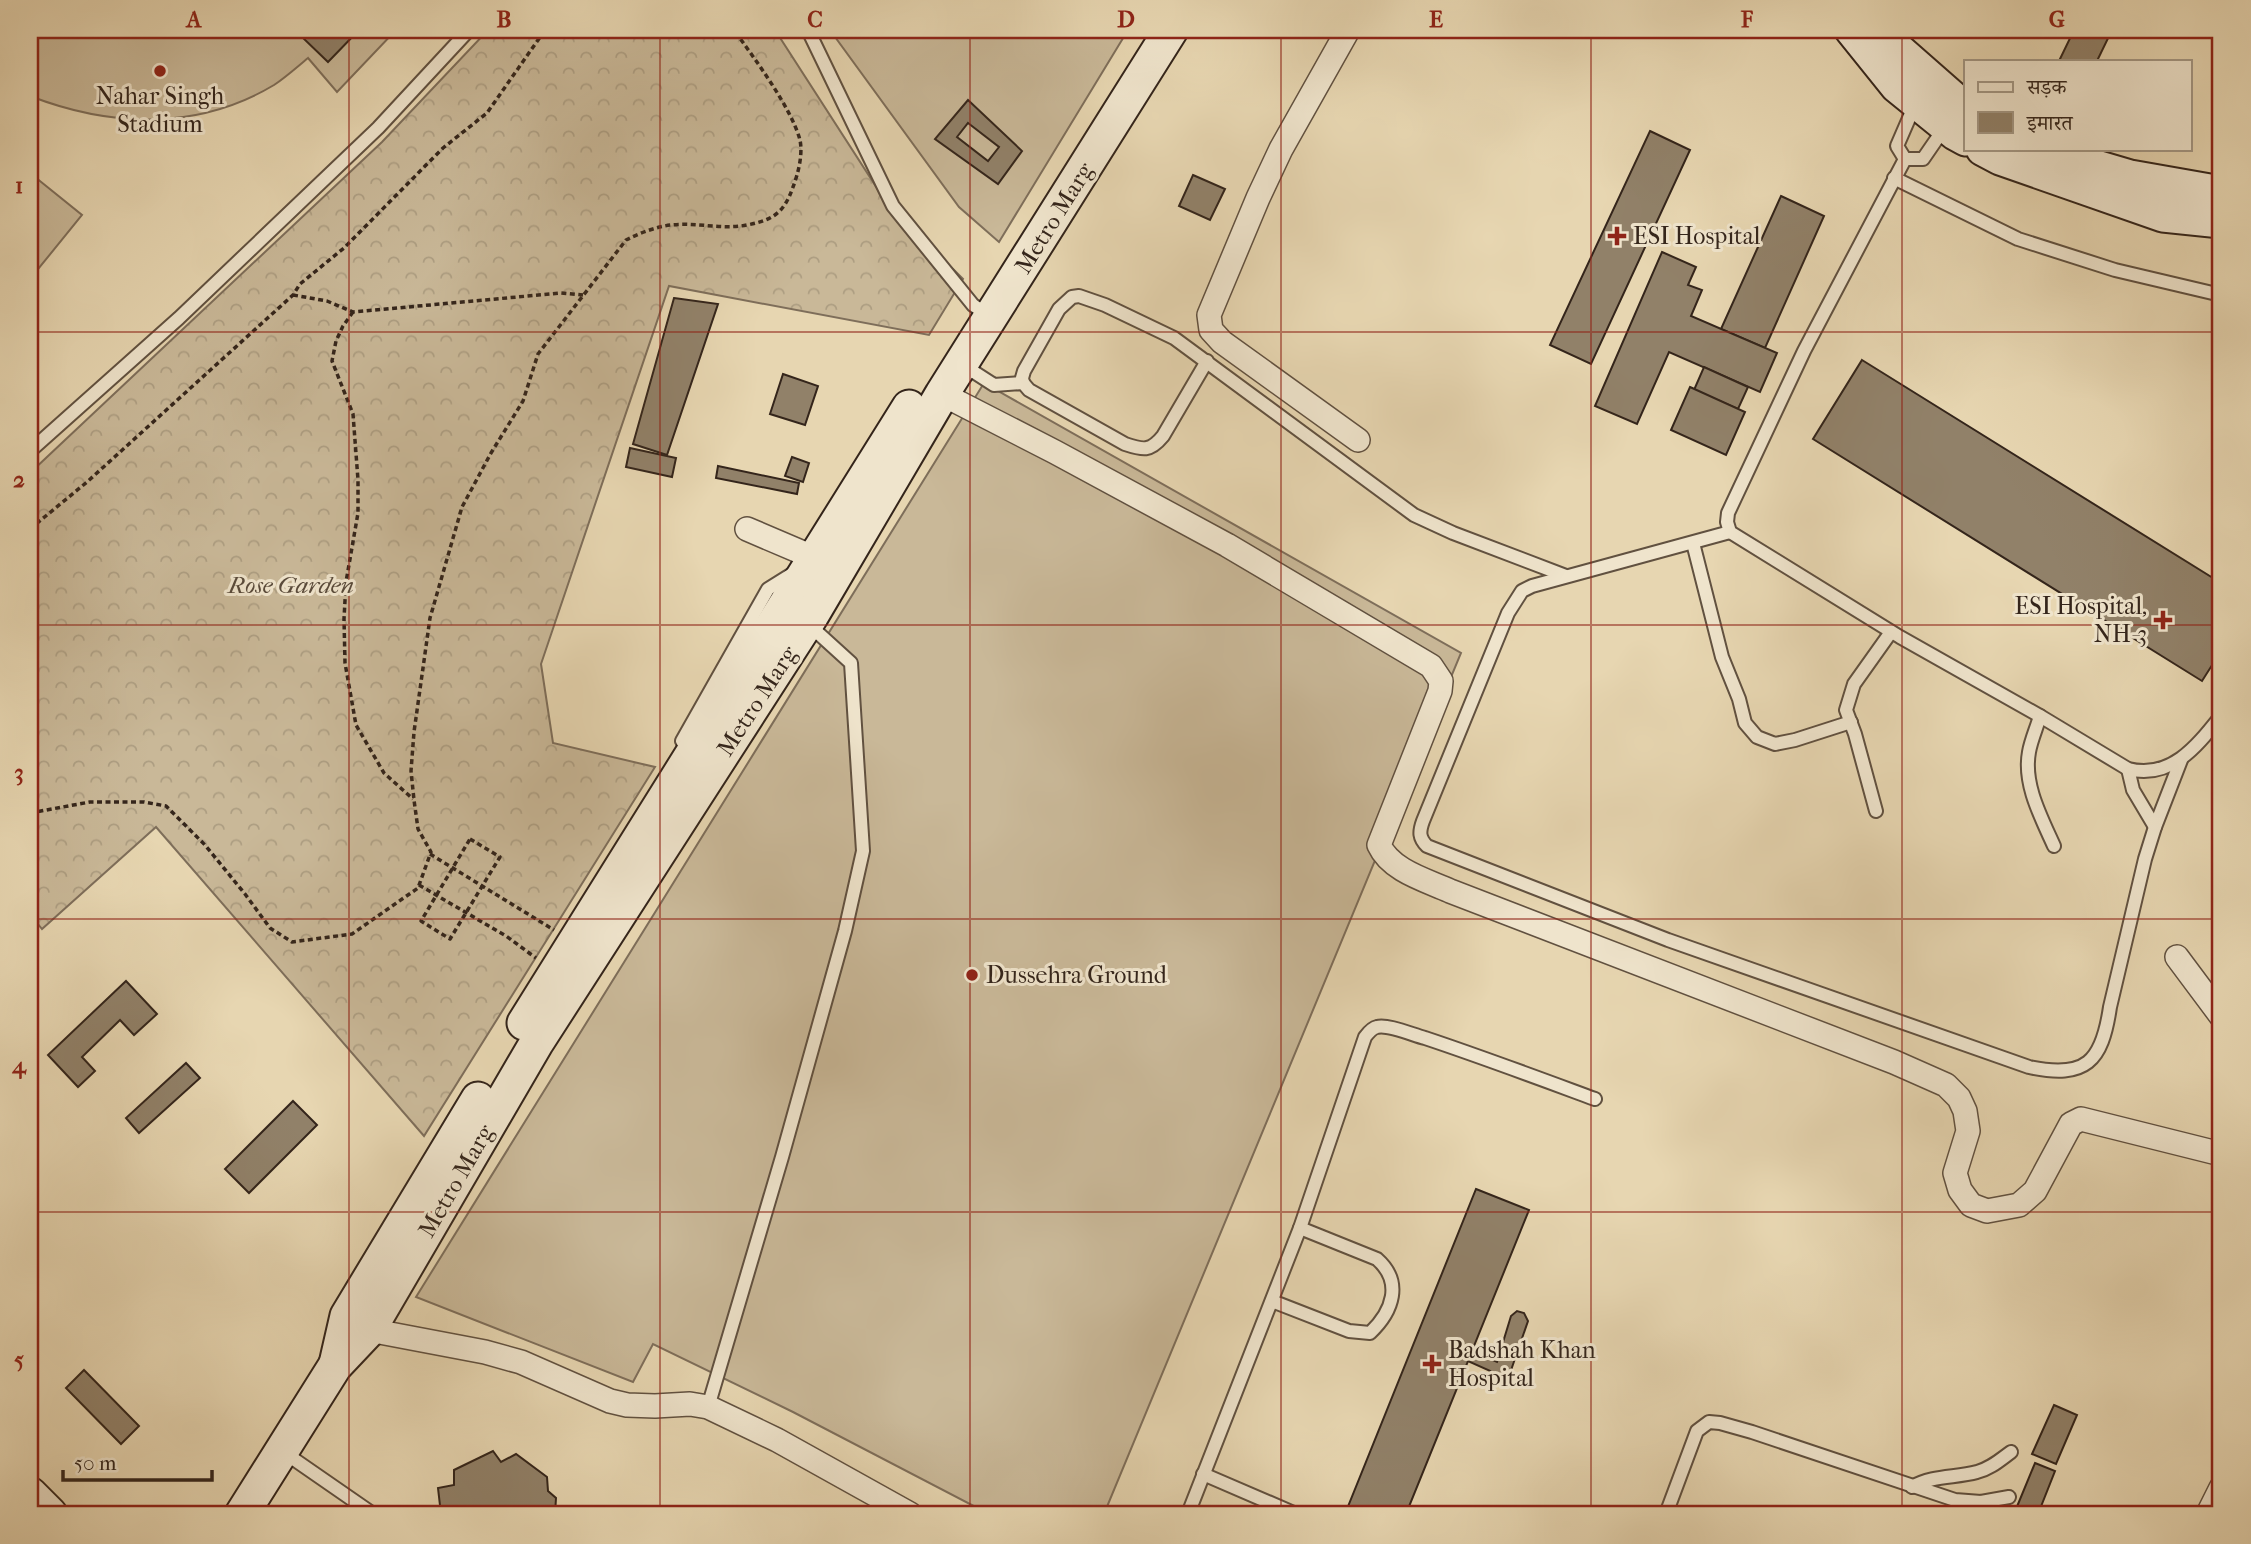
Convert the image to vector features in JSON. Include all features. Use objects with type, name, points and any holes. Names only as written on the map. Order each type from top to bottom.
[{"type":"street","name":"Metro Marg","points":[[358,1323],[537,1042],[795,616],[961,364],[982,311],[1146,30]]},
{"type":"street","name":"Metro Marg","points":[[242,1514],[335,1366],[555,972],[679,774],[795,616],[815,558],[1171,30]]},
{"type":"street","points":[[1348,30],[1281,149],[1209,315],[1211,330],[1215,336],[1358,440]]},
{"type":"street","points":[[1852,30],[1897,86],[1919,104],[1959,125]]},
{"type":"street","points":[[1881,30],[1959,125]]},
{"type":"street","points":[[1985,150],[2012,163],[2163,215],[2221,220]]},
{"type":"street","points":[[2038,150],[2130,177],[2221,193]]},
{"type":"street","points":[[942,394],[1216,538],[1431,666],[1441,681],[1440,691],[1379,845],[1384,855],[1401,869],[1450,891],[1871,1053],[1946,1086],[1959,1098],[1965,1111],[1968,1131],[1955,1173],[1960,1190],[1971,1205],[1987,1211],[2019,1205],[2035,1191],[2071,1124],[2081,1119],[2221,1154]]},
{"type":"street","points":[[747,529],[815,558]]},
{"type":"street","points":[[2177,957],[2221,1016]]},
{"type":"street","points":[[358,1323],[521,1362],[610,1401],[627,1405],[690,1404],[708,1407],[777,1440],[910,1514]]},
{"type":"street","points":[[2208,1514],[2221,1488]]},
{"type":"lane","points":[[30,451],[179,318],[379,128],[469,30]]},
{"type":"lane","points":[[808,30],[893,206],[982,311]]},
{"type":"lane","points":[[1905,159],[1897,146],[1910,116],[1919,104]]},
{"type":"lane","points":[[1905,159],[1923,159],[1959,125]]},
{"type":"lane","points":[[1905,159],[1804,351],[1728,513],[1730,532],[1891,632],[2128,769],[2138,772],[2152,771],[2181,760]]},
{"type":"lane","points":[[1894,178],[2018,239],[2115,270],[2221,295]]},
{"type":"lane","points":[[1207,361],[1163,436],[1148,449],[1125,444],[1029,390],[1022,378],[1059,309],[1072,297],[1080,296],[1105,305],[1174,338],[1207,361],[1414,515],[1567,577]]},
{"type":"lane","points":[[961,364],[994,385],[1023,383]]},
{"type":"lane","points":[[1730,532],[1522,591],[1507,612],[1419,831],[1427,846],[1668,940],[2029,1067],[2050,1072],[2068,1071],[2078,1069],[2101,1047],[2155,827],[2181,760],[2221,716]]},
{"type":"lane","points":[[1693,543],[1722,657],[1739,699],[1745,723],[1757,737],[1775,744],[1851,722]]},
{"type":"lane","points":[[679,774],[682,740],[768,590],[815,558]]},
{"type":"lane","points":[[708,1407],[845,931],[863,850],[851,663],[795,616]]},
{"type":"lane","points":[[1876,811],[1846,710],[1854,684],[1891,632]]},
{"type":"lane","points":[[2040,716],[2029,751],[2028,765],[2036,803],[2054,846]]},
{"type":"lane","points":[[2128,769],[2133,790],[2155,827]]},
{"type":"lane","points":[[1188,1514],[1300,1228],[1365,1037],[1376,1027],[1403,1032],[1595,1099]]},
{"type":"lane","points":[[1272,1301],[1360,1334],[1370,1333],[1388,1309],[1393,1295],[1392,1280],[1386,1267],[1377,1259],[1300,1228]]},
{"type":"lane","points":[[1666,1514],[1698,1431],[1709,1422],[1752,1432],[1912,1487],[1966,1502],[2009,1497]]},
{"type":"lane","points":[[282,1451],[373,1514]]},
{"type":"lane","points":[[1912,1487],[1931,1479],[1984,1470],[2011,1452]]},
{"type":"lane","points":[[1203,1474],[1296,1514]]},
{"type":"path","points":[[30,529],[87,482],[293,295],[300,284],[344,248],[443,148],[487,113],[545,30]]},
{"type":"path","points":[[574,942],[430,854],[418,829],[411,771],[430,618],[462,508],[523,401],[538,355],[626,240],[647,230],[671,225],[743,226],[768,220],[786,205],[798,173],[800,142],[790,117],[734,30]]},
{"type":"path","points":[[293,295],[327,301],[353,312],[561,293],[583,295]]},
{"type":"path","points":[[353,312],[335,341],[332,361],[353,414],[358,480],[358,513],[346,582],[345,663],[356,725],[384,774],[414,800]]},
{"type":"path","points":[[30,813],[90,802],[144,802],[166,806],[205,845],[270,928],[292,942],[352,934],[418,888],[430,854]]},
{"type":"path","points":[[470,839],[500,857],[450,939],[421,921],[453,868],[470,839]]},
{"type":"path","points":[[419,885],[506,936],[555,972]]},
{"type":"green space","name":"Nahar Singh Stadium","points":[[30,30],[396,30],[337,92],[308,58],[274,85],[245,100],[184,117],[153,119],[91,114],[30,96]]},
{"type":"green space","name":"Rose Garden","points":[[488,30],[775,30],[886,202],[963,279],[929,335],[669,286],[541,664],[553,743],[655,767],[424,1136],[156,827],[42,929],[30,914],[30,473],[382,142]]},
{"type":"green space","points":[[830,30],[1128,30],[999,242],[959,207]]},
{"type":"green space","points":[[30,173],[82,215],[30,279]]},
{"type":"green space","name":"Dussehra Ground","points":[[984,383],[1461,653],[1104,1514],[989,1514],[793,1412],[653,1344],[633,1382],[416,1297]]},
{"type":"building","points":[[308,30],[359,30],[328,62],[302,37]]},
{"type":"building","points":[[2074,30],[2112,30],[2097,60],[2059,60]]},
{"type":"building","points":[[968,100],[1022,151],[998,184],[935,139]],"holes":[[[968,123],[999,147],[988,161],[957,137]]]},
{"type":"building","points":[[1650,131],[1690,150],[1591,364],[1550,345]]},
{"type":"building","points":[[1193,175],[1225,189],[1210,220],[1179,206]]},
{"type":"building","points":[[1781,196],[1824,216],[1765,348],[1721,329]]},
{"type":"building","points":[[1662,252],[1696,267],[1688,285],[1702,290],[1691,316],[1777,353],[1760,392],[1669,352],[1637,424],[1595,406]]},
{"type":"building","points":[[674,298],[718,304],[667,455],[633,444]]},
{"type":"building","points":[[1862,360],[2221,583],[2221,651],[2202,681],[1813,439]]},
{"type":"building","points":[[1704,367],[1748,387],[1738,409],[1694,390]]},
{"type":"building","points":[[783,374],[818,386],[805,425],[770,414]]},
{"type":"building","points":[[1690,387],[1745,412],[1726,455],[1671,430]]},
{"type":"building","points":[[630,448],[676,458],[672,477],[626,467]]},
{"type":"building","points":[[792,457],[809,463],[803,482],[785,476]]},
{"type":"building","points":[[718,466],[799,483],[797,494],[716,478]]},
{"type":"building","points":[[126,981],[157,1014],[134,1035],[120,1020],[82,1057],[95,1071],[78,1087],[48,1055]]},
{"type":"building","points":[[186,1063],[200,1078],[139,1133],[126,1118]]},
{"type":"building","points":[[293,1101],[317,1125],[249,1193],[225,1169]]},
{"type":"building","points":[[1476,1189],[1529,1210],[1472,1351],[1497,1362],[1511,1316],[1517,1311],[1524,1313],[1528,1321],[1508,1379],[1468,1361],[1406,1514],[1345,1514]]},
{"type":"building","points":[[84,1370],[139,1426],[121,1444],[66,1388]]},
{"type":"building","points":[[2054,1405],[2077,1415],[2056,1464],[2032,1454]]},
{"type":"building","points":[[493,1451],[501,1462],[516,1454],[547,1477],[548,1491],[556,1498],[555,1514],[441,1514],[438,1488],[454,1485],[454,1470]]},
{"type":"building","points":[[2035,1463],[2055,1471],[2038,1514],[2028,1514],[2016,1509]]},
{"type":"place","name":"Nahar Singh Stadium","points":[[160,71]]},
{"type":"place","name":"ESI Hospital","points":[[1617,236]]},
{"type":"place","name":"ESI Hospital, NH-3","points":[[2163,620]]},
{"type":"place","name":"Dussehra Ground","points":[[972,975]]},
{"type":"place","name":"Badshah Khan Hospital","points":[[1432,1364]]}]
